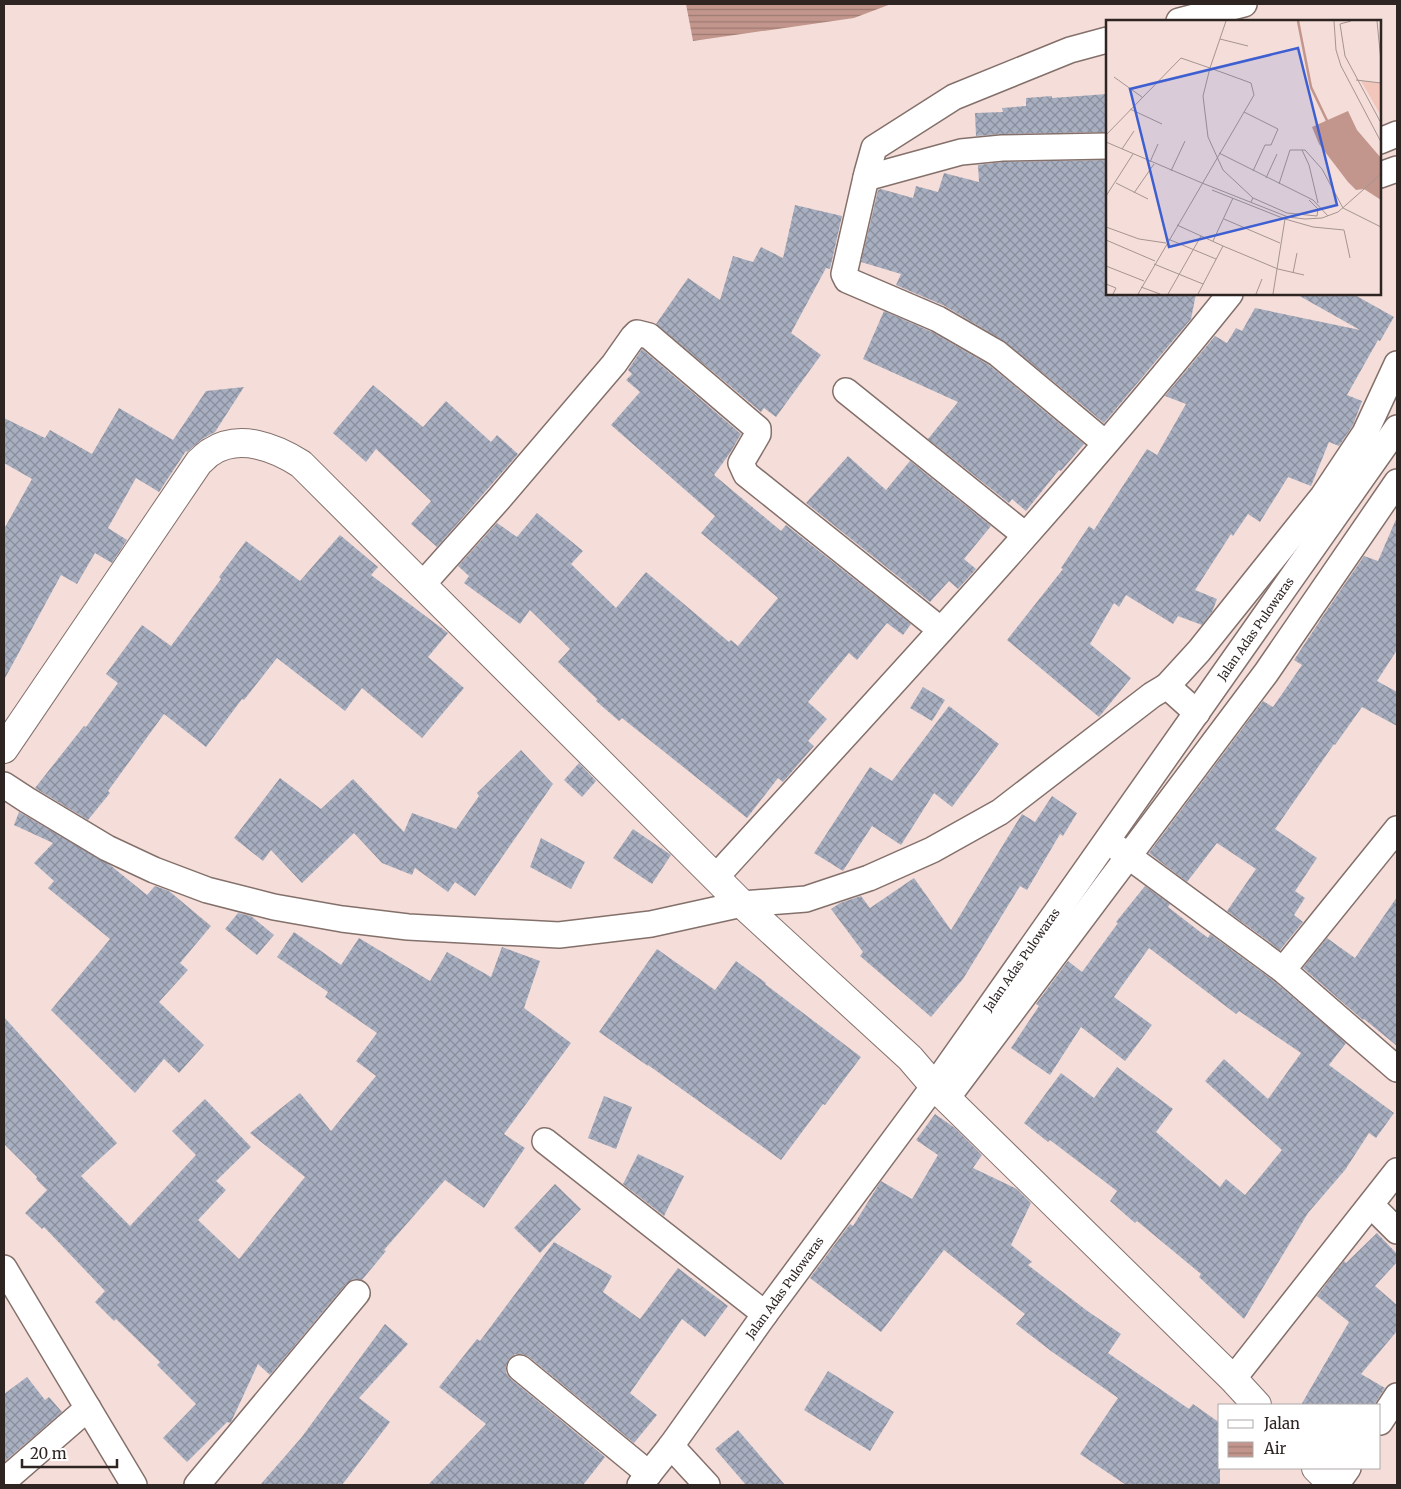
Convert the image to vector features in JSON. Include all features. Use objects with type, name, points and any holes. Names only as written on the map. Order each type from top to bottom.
[{"type":"street","points":[[1183,20],[1244,4]]},
{"type":"street","points":[[1105,443],[997,353],[938,319],[847,280],[844,269],[874,148],[954,97],[1070,50],[1106,40]]},
{"type":"street","points":[[1381,141],[1397,134]]},
{"type":"street","points":[[866,178],[961,152],[1002,148],[1106,146]]},
{"type":"street","points":[[1381,176],[1397,169]]},
{"type":"street","points":[[715,878],[1025,535],[1178,358],[1229,295]]},
{"type":"street","points":[[422,585],[498,500],[614,364],[637,333],[649,336],[758,429],[758,434],[741,463],[746,474],[940,630]]},
{"type":"street","points":[[4,784],[27,800],[108,848],[154,870],[217,892],[274,907],[342,920],[408,927],[559,935],[651,924],[742,904],[806,899],[869,878],[932,850],[1000,812],[1145,700],[1167,686],[1206,644],[1323,496],[1365,433],[1397,364]]},
{"type":"street","points":[[846,391],[1025,535]]},
{"type":"street","name":"Jalan Adas Pulowaras","points":[[644,1480],[671,1446],[765,1314],[940,1092],[1106,839],[1397,428]]},
{"type":"street","points":[[4,750],[199,462],[211,451],[228,445],[264,446],[282,452],[301,464],[715,878],[910,1058],[940,1092],[1233,1379],[1256,1404]]},
{"type":"street","points":[[940,1092],[1128,858],[1266,673],[1397,482]]},
{"type":"street","points":[[1167,686],[1197,713]]},
{"type":"street","points":[[1283,970],[1397,829]]},
{"type":"street","points":[[1106,839],[1128,858],[1283,970],[1397,1069]]},
{"type":"street","points":[[545,1141],[765,1314]]},
{"type":"street","points":[[1233,1379],[1397,1172]]},
{"type":"street","points":[[1371,1205],[1397,1231]]},
{"type":"street","points":[[4,1268],[134,1485]]},
{"type":"street","points":[[197,1485],[357,1293]]},
{"type":"street","points":[[520,1368],[644,1480]]},
{"type":"street","points":[[1381,1420],[1397,1396]]},
{"type":"street","points":[[4,1481],[88,1408]]},
{"type":"street","points":[[671,1446],[706,1485]]},
{"type":"street","points":[[1317,1469],[1334,1485],[1347,1469]]},
{"type":"water","points":[[686,4],[891,4],[854,18],[693,41]]},
{"type":"building","points":[[1106,94],[1106,132],[976,136],[975,113],[1003,112],[1002,108],[1026,106],[1026,98],[1052,96],[1052,98]]},
{"type":"building","points":[[1106,160],[1106,295],[1196,295],[1191,319],[1104,423],[1004,341],[945,306],[896,285],[901,274],[861,262],[878,190],[881,189],[913,198],[916,186],[938,192],[944,173],[979,182],[978,165],[1003,162]]},
{"type":"building","points":[[795,205],[842,216],[830,269],[826,268],[791,333],[821,355],[776,417],[764,408],[761,412],[656,324],[688,278],[720,300],[733,256],[753,262],[761,247],[783,258]]},
{"type":"building","points":[[1298,295],[1355,295],[1394,317],[1380,341],[1378,340],[1347,395],[1362,401],[1353,425],[1339,446],[1329,442],[1311,486],[1288,477],[1260,522],[1248,514],[1233,536],[1231,534],[1195,590],[1217,599],[1212,612],[1202,625],[1178,616],[1173,624],[1126,595],[1119,607],[1114,603],[1090,644],[1131,678],[1099,717],[1007,640],[1063,569],[1061,568],[1089,526],[1094,530],[1147,449],[1157,455],[1186,404],[1165,396],[1215,336],[1227,343],[1236,328],[1242,331],[1255,308],[1360,330]]},
{"type":"building","points":[[884,311],[932,332],[989,365],[1084,444],[1061,471],[1059,470],[1026,511],[1012,499],[1009,503],[928,439],[958,402],[863,359]]},
{"type":"building","points":[[642,349],[741,434],[714,475],[781,531],[786,525],[911,624],[903,635],[887,623],[857,660],[849,653],[808,702],[827,719],[808,741],[814,746],[783,782],[778,778],[747,818],[622,718],[619,721],[596,701],[597,699],[558,662],[570,649],[530,610],[520,624],[464,583],[469,576],[458,566],[497,523],[517,537],[537,513],[583,551],[571,564],[616,608],[646,572],[729,642],[731,640],[738,646],[778,598],[701,533],[715,516],[611,425],[640,392],[626,380],[632,374],[628,370]]},
{"type":"building","points":[[373,385],[423,427],[446,401],[491,442],[497,435],[518,454],[437,547],[411,524],[431,501],[376,449],[366,462],[333,433]]},
{"type":"building","points":[[244,387],[215,432],[186,451],[159,492],[136,478],[108,528],[127,540],[112,563],[95,553],[77,584],[61,575],[4,680],[4,529],[32,479],[4,463],[4,418],[45,438],[50,430],[92,454],[119,408],[173,440],[206,391]]},
{"type":"building","points":[[848,456],[886,490],[910,461],[991,526],[964,559],[976,569],[958,589],[949,581],[930,602],[806,503]]},
{"type":"building","points":[[1397,517],[1397,650],[1377,681],[1397,692],[1397,726],[1362,707],[1275,829],[1317,858],[1295,891],[1305,898],[1294,915],[1303,922],[1280,950],[1227,911],[1256,869],[1217,843],[1187,882],[1149,853],[1263,701],[1273,707],[1302,665],[1294,660],[1364,556],[1378,561]]},
{"type":"building","points":[[340,535],[378,567],[371,575],[448,633],[428,657],[464,688],[422,738],[362,688],[345,711],[277,658],[244,700],[242,699],[206,747],[164,714],[108,791],[110,793],[88,820],[35,788],[84,726],[86,727],[118,683],[106,674],[142,625],[171,646],[221,579],[219,577],[246,541],[300,581]]},
{"type":"building","points":[[923,687],[945,700],[932,721],[910,708]]},
{"type":"building","points":[[949,706],[999,744],[952,807],[934,793],[901,845],[872,826],[843,871],[814,853],[870,767],[892,781]]},
{"type":"building","points":[[521,750],[553,784],[475,896],[455,882],[448,892],[415,868],[412,875],[382,863],[354,833],[302,883],[271,850],[263,861],[234,838],[280,778],[321,809],[353,779],[404,832],[412,813],[456,829],[479,796],[477,793]]},
{"type":"building","points":[[579,763],[596,781],[582,797],[564,780]]},
{"type":"building","points":[[1052,796],[1077,813],[1063,836],[1060,834],[1027,890],[1020,886],[963,979],[931,1017],[860,956],[863,952],[831,909],[840,903],[861,896],[870,908],[914,878],[951,930],[1022,814],[1035,822]]},
{"type":"building","points":[[19,812],[110,865],[147,895],[155,886],[169,891],[211,926],[180,963],[188,970],[159,1002],[204,1045],[179,1073],[164,1059],[135,1093],[51,1010],[110,939],[48,888],[54,881],[34,863],[53,843],[14,825]]},
{"type":"building","points":[[633,829],[671,855],[652,884],[613,858]]},
{"type":"building","points":[[541,838],[585,862],[571,889],[530,867]]},
{"type":"building","points":[[1145,886],[1170,904],[1168,907],[1208,938],[1210,934],[1274,981],[1346,1043],[1329,1065],[1394,1113],[1376,1138],[1369,1133],[1345,1170],[1308,1213],[1244,1319],[1199,1277],[1201,1274],[1137,1221],[1135,1223],[1110,1201],[1117,1191],[1050,1140],[1048,1142],[1024,1123],[1061,1073],[1094,1098],[1117,1067],[1173,1109],[1156,1132],[1220,1187],[1226,1179],[1245,1195],[1282,1150],[1205,1081],[1224,1059],[1268,1099],[1301,1053],[1239,1011],[1236,1014],[1149,948],[1114,997],[1152,1025],[1125,1061],[1081,1027],[1050,1075],[1011,1048],[1039,1006],[1036,1004],[1068,961],[1082,972],[1118,923],[1116,922]]},
{"type":"building","points":[[1397,897],[1397,1046],[1363,1020],[1303,968],[1327,938],[1355,958]]},
{"type":"building","points":[[238,913],[251,916],[274,935],[257,955],[225,929]]},
{"type":"building","points":[[294,932],[341,965],[359,938],[430,981],[447,952],[491,977],[502,947],[540,961],[524,1008],[571,1043],[504,1134],[525,1148],[484,1208],[445,1180],[384,1250],[386,1251],[362,1280],[353,1279],[346,1284],[270,1375],[258,1364],[231,1422],[227,1422],[187,1462],[163,1438],[196,1404],[157,1365],[160,1362],[116,1319],[114,1321],[95,1302],[105,1291],[44,1227],[42,1229],[25,1213],[47,1190],[36,1179],[37,1177],[4,1144],[4,1017],[117,1143],[81,1176],[130,1226],[196,1155],[172,1131],[205,1099],[251,1147],[216,1181],[226,1190],[198,1220],[239,1259],[305,1177],[250,1133],[300,1093],[331,1131],[376,1076],[356,1061],[377,1033],[325,997],[328,992],[277,957]]},
{"type":"building","points":[[657,949],[715,990],[736,961],[861,1057],[781,1160],[599,1032]]},
{"type":"building","points":[[604,1096],[632,1107],[616,1149],[588,1138]]},
{"type":"building","points":[[935,1114],[955,1128],[982,1155],[973,1168],[1017,1189],[1031,1203],[1011,1245],[1032,1262],[1028,1265],[1086,1310],[1121,1334],[1108,1353],[1189,1409],[1193,1404],[1218,1422],[1220,1485],[1126,1485],[1080,1454],[1118,1398],[1016,1324],[1025,1314],[944,1250],[881,1332],[810,1278],[850,1224],[853,1226],[881,1181],[912,1199],[938,1155],[916,1140]]},
{"type":"building","points":[[638,1154],[684,1176],[664,1216],[623,1184]]},
{"type":"building","points":[[555,1184],[581,1209],[540,1253],[514,1228]]},
{"type":"building","points":[[1377,1233],[1397,1254],[1397,1262],[1375,1286],[1397,1305],[1397,1331],[1361,1374],[1385,1388],[1375,1404],[1302,1404],[1349,1322],[1317,1296],[1344,1261],[1346,1263]]},
{"type":"building","points":[[554,1242],[612,1276],[603,1292],[640,1319],[678,1268],[728,1306],[705,1337],[682,1319],[630,1393],[657,1415],[634,1443],[529,1357],[523,1354],[515,1354],[509,1359],[506,1373],[511,1379],[605,1457],[583,1485],[428,1485],[486,1424],[439,1387],[477,1339],[480,1341]]},
{"type":"building","points":[[385,1324],[408,1344],[359,1398],[390,1422],[342,1485],[260,1485],[301,1438]]},
{"type":"building","points":[[828,1371],[894,1412],[870,1451],[804,1410]]},
{"type":"building","points":[[27,1377],[45,1400],[49,1397],[62,1412],[4,1462],[4,1394]]},
{"type":"building","points":[[738,1430],[785,1485],[746,1485],[715,1449]]}]
